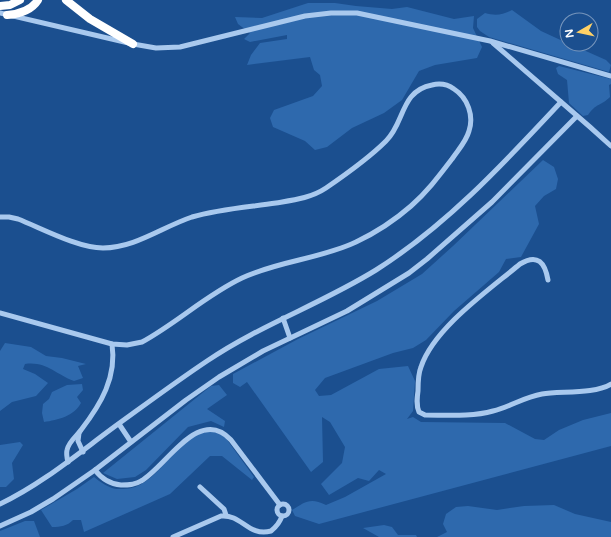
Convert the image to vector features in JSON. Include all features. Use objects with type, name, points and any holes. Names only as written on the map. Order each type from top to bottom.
[{"type":"highway","points":[[0,6],[10,5],[20,0]]},
{"type":"highway","points":[[3,14],[25,11],[38,0]]},
{"type":"highway","points":[[66,0],[90,19],[133,44]]},
{"type":"street","points":[[3,14],[156,48],[184,47],[298,17],[337,12],[357,13],[490,41],[611,76]]},
{"type":"street","points":[[490,41],[611,146]]},
{"type":"street","points":[[0,217],[18,218],[72,241],[89,246],[104,248],[127,245],[170,225],[197,216],[297,200],[317,193],[333,183],[388,139],[396,128],[408,99],[416,91],[429,85],[443,84],[456,90],[465,99],[470,110],[471,121],[466,139],[432,184],[402,213],[368,236],[353,243],[331,251],[272,267],[236,281],[142,342],[127,345],[112,344],[0,313]]},
{"type":"street","points":[[0,504],[36,483],[83,452],[119,424],[214,356],[283,318],[353,284],[393,259],[418,241],[477,190],[561,102]]},
{"type":"street","points":[[0,526],[48,502],[95,470],[210,382],[263,351],[347,311],[424,262],[492,202],[577,116]]},
{"type":"street","points":[[548,280],[546,268],[543,264],[537,260],[528,260],[520,264],[449,325],[436,340],[420,367],[417,405],[419,412],[425,416],[487,412],[499,409],[530,396],[595,389],[611,384]]},
{"type":"street","points":[[283,318],[290,338]]},
{"type":"street","points":[[68,462],[67,449],[95,410],[108,387],[113,364],[112,344]]},
{"type":"street","points":[[119,424],[131,442]]},
{"type":"street","points":[[95,470],[111,483],[125,485],[135,484],[147,477],[192,435],[202,431],[214,430],[224,434],[231,440],[280,505]]},
{"type":"street","points":[[79,433],[78,441],[83,452]]},
{"type":"street","points":[[200,487],[224,509],[226,515]]},
{"type":"street","points":[[173,537],[226,515],[233,518],[249,531],[258,534],[265,534],[279,523],[282,516],[288,514],[289,509],[286,505],[280,505]]},
{"type":"street","points":[[280,505],[278,510],[279,514],[282,516]]},
{"type":"shaded area","points":[[308,3],[335,3],[392,9],[407,7],[454,19],[474,16],[473,28],[482,47],[477,58],[435,65],[419,71],[402,100],[384,113],[352,128],[327,147],[315,150],[305,141],[273,127],[270,118],[274,110],[313,96],[322,86],[320,75],[314,70],[310,57],[247,65],[251,55],[260,43],[287,39],[287,35],[250,42],[244,39],[250,33],[238,24],[235,17],[262,18]]},
{"type":"shaded area","points":[[512,10],[541,31],[559,39],[559,52],[588,52],[606,60],[611,65],[609,72],[489,37],[477,27],[477,19],[485,13],[505,13]]},
{"type":"shaded area","points":[[559,66],[611,79],[611,84],[609,85],[610,97],[596,106],[588,115],[583,116],[569,103],[567,80],[558,74],[556,68]]},
{"type":"shaded area","points":[[543,160],[554,167],[558,179],[556,189],[544,196],[535,206],[539,224],[521,257],[506,259],[499,272],[454,311],[426,340],[413,348],[393,353],[325,378],[315,390],[319,396],[331,395],[379,369],[408,366],[415,381],[413,411],[407,419],[413,417],[421,422],[505,423],[535,439],[544,440],[559,430],[583,420],[611,413],[611,446],[319,524],[295,516],[292,510],[304,503],[316,501],[326,505],[345,497],[386,474],[379,470],[369,481],[358,478],[329,495],[321,484],[342,463],[345,447],[330,422],[322,417],[323,462],[311,472],[247,382],[240,387],[233,383],[233,374],[298,339],[377,301],[422,274]]},
{"type":"shaded area","points":[[5,343],[31,347],[46,356],[86,364],[78,366],[83,378],[74,381],[45,366],[39,364],[25,364],[23,369],[35,374],[48,383],[36,396],[12,402],[0,411],[0,351]]},
{"type":"shaded area","points":[[82,384],[83,390],[77,397],[81,403],[74,411],[65,417],[44,422],[42,413],[43,404],[49,399],[52,392],[67,385]]},
{"type":"shaded area","points":[[219,385],[227,395],[207,409],[225,421],[224,427],[211,421],[188,427],[146,470],[135,477],[117,479],[103,473],[211,386]]},
{"type":"shaded area","points":[[205,432],[216,432],[225,437],[254,477],[252,480],[222,456],[210,456],[170,494],[84,532],[81,520],[73,520],[64,526],[52,527],[41,510],[77,489],[94,477],[105,485],[121,489],[134,487],[145,482],[155,474],[183,445],[193,437]]},
{"type":"shaded area","points":[[20,442],[23,445],[12,463],[14,479],[6,487],[0,487],[0,445]]},
{"type":"shaded area","points":[[554,505],[575,514],[611,522],[611,537],[437,537],[447,532],[443,524],[446,514],[456,507],[468,506],[497,510],[524,506]]},
{"type":"shaded area","points":[[25,521],[34,521],[40,537],[0,537],[0,531]]},
{"type":"shaded area","points":[[384,525],[392,527],[398,535],[416,535],[417,537],[379,537],[363,528]]}]
